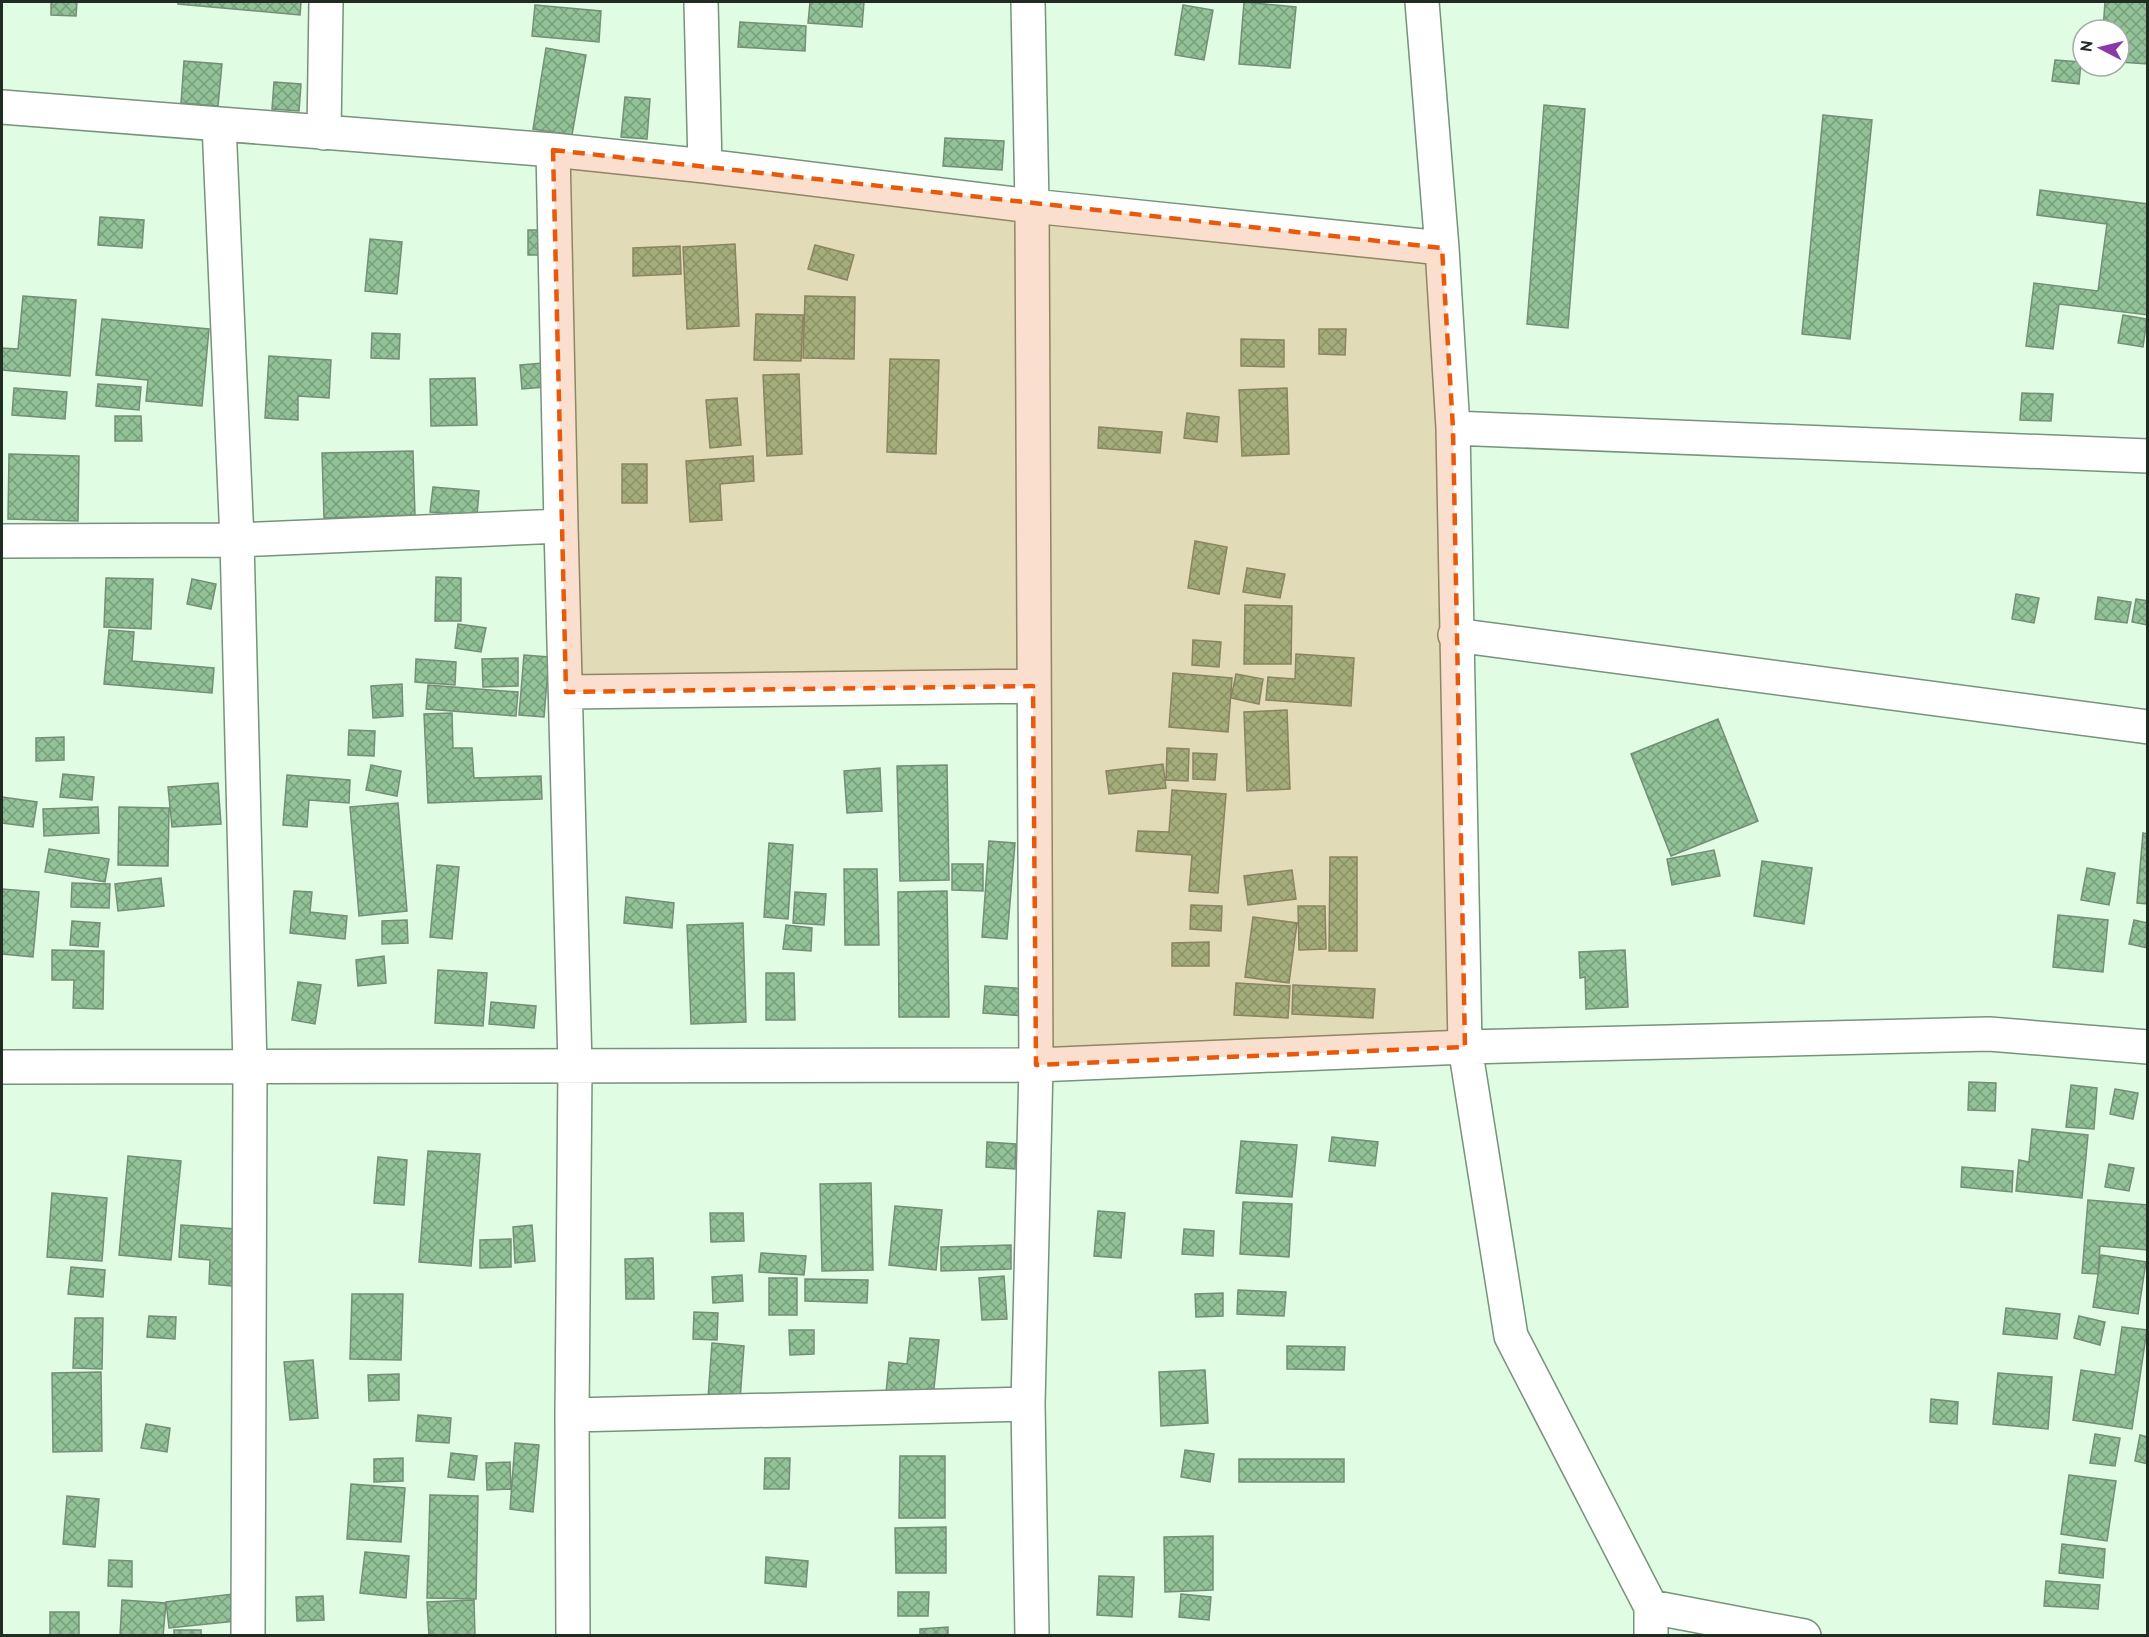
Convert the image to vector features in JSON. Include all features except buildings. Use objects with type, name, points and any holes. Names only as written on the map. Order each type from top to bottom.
[{"type":"street","points":[[324,133],[326,2]]},
{"type":"street","points":[[701,2],[705,166]]},
{"type":"street","points":[[1028,2],[1032,206],[1036,1065],[1028,1404],[1032,1635]]},
{"type":"street","points":[[1422,2],[1442,248],[1453,428],[1455,635],[1465,1047],[1511,1336],[1651,1621],[1804,1635]]},
{"type":"street","points":[[2,107],[554,150],[1032,206],[1442,248]]},
{"type":"street","points":[[219,124],[237,540],[250,1067],[248,1635]]},
{"type":"street","points":[[554,150],[575,1066],[573,1635]]},
{"type":"street","points":[[1453,428],[2148,456]]},
{"type":"street","points":[[2,541],[237,540],[561,526]]},
{"type":"street","points":[[1455,635],[2148,727]]},
{"type":"street","points":[[566,692],[1034,686]]},
{"type":"street","points":[[2,1067],[1036,1065],[1465,1047],[1989,1034],[2148,1047]]},
{"type":"street","points":[[572,1415],[1028,1404]]},
{"type":"highlighted area","points":[[553,150],[1442,248],[1453,428],[1465,1047],[1036,1065],[1033,686],[566,692]]}]
